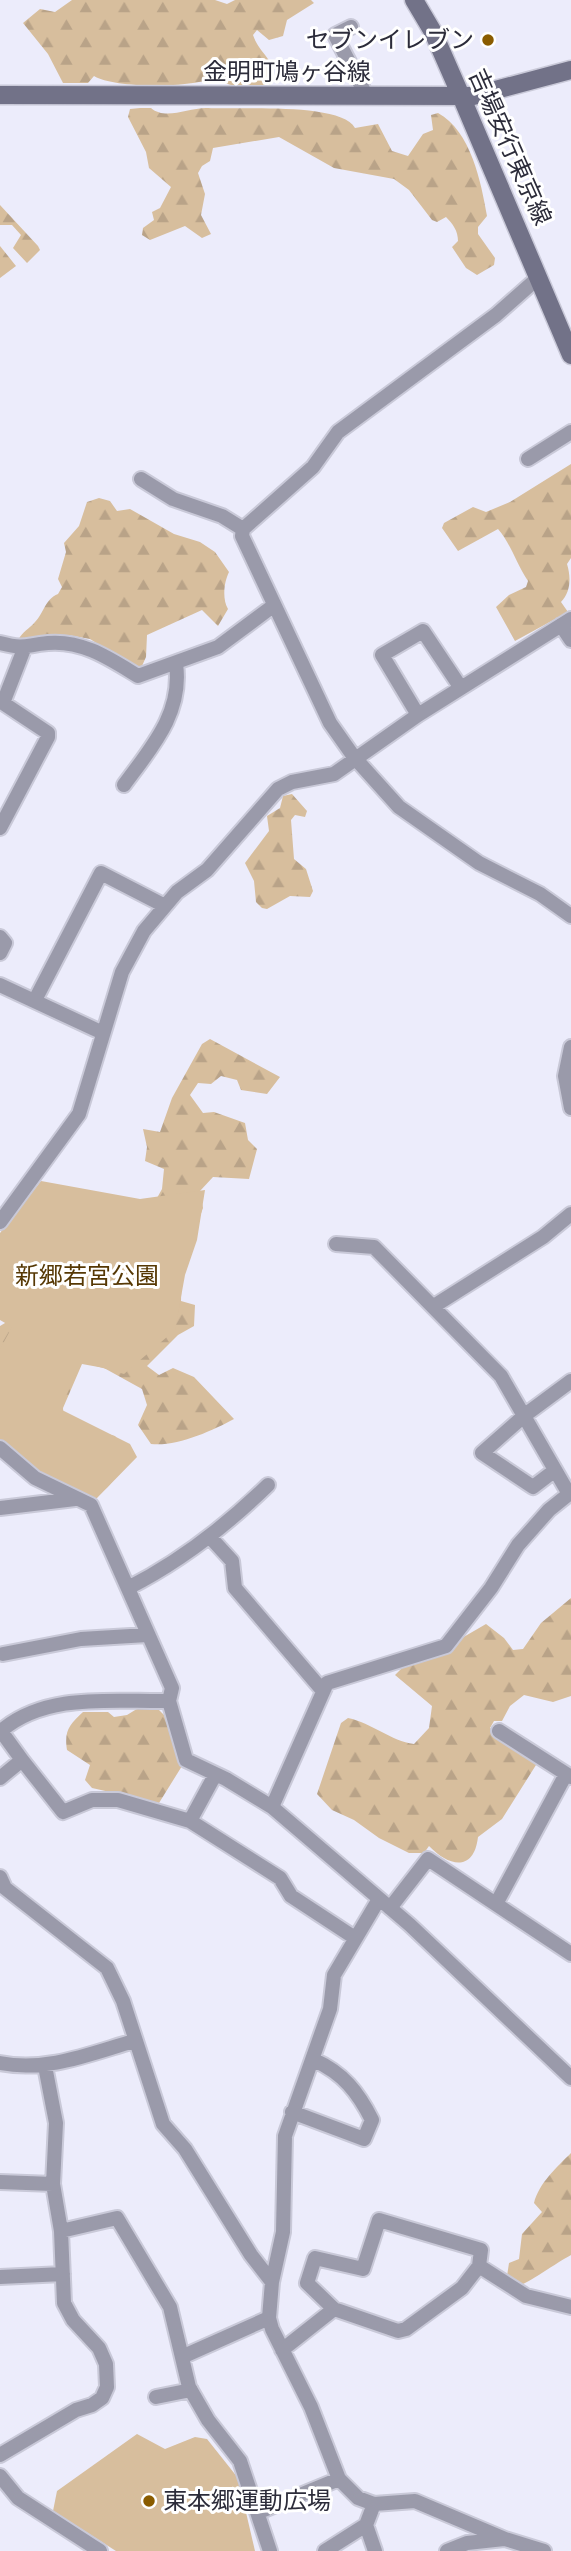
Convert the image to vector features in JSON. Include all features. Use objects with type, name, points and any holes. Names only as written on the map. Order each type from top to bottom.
[{"type":"main road","name":"吉場安行東京線","points":[[414,0],[433,32],[571,355]]},
{"type":"main road","name":"金明町鳩ヶ谷線","points":[[0,95],[484,95],[571,70]]},
{"type":"street","points":[[351,27],[335,35],[367,97]]},
{"type":"street","points":[[243,529],[313,467],[338,432],[496,315],[539,277]]},
{"type":"street","points":[[528,459],[571,432]]},
{"type":"street","points":[[141,479],[173,499],[222,516],[243,529],[249,556],[330,723],[354,757],[409,814],[479,863],[540,894],[571,916]]},
{"type":"street","points":[[0,643],[24,649],[48,643],[88,648],[138,676],[218,647],[273,606]]},
{"type":"street","points":[[0,1223],[79,1114],[126,963],[144,931],[177,892],[207,870],[278,789],[292,782],[334,774],[354,757],[418,715],[566,622],[571,640]]},
{"type":"street","points":[[418,715],[382,655],[423,631],[461,688]]},
{"type":"street","points":[[0,828],[48,737],[48,733],[3,703],[24,649]]},
{"type":"street","points":[[124,785],[171,718],[178,676],[176,664]]},
{"type":"street","points":[[35,1000],[101,873],[165,906]]},
{"type":"street","points":[[0,937],[5,943],[0,953]]},
{"type":"street","points":[[0,985],[103,1032]]},
{"type":"street","points":[[571,1047],[565,1076],[571,1108]]},
{"type":"street","points":[[434,1306],[543,1237],[571,1214]]},
{"type":"street","points":[[272,1807],[327,1683],[446,1646],[491,1588],[519,1545],[549,1510],[569,1494],[501,1376],[374,1247],[336,1244]]},
{"type":"street","points":[[554,1471],[533,1486],[482,1453],[525,1415],[571,1381]]},
{"type":"street","points":[[0,1448],[35,1478],[91,1505],[172,1688],[169,1701],[186,1760],[272,1807],[384,1904],[571,2078]]},
{"type":"street","points":[[128,1588],[162,1570],[211,1537],[268,1485]]},
{"type":"street","points":[[0,1508],[78,1499]]},
{"type":"street","points":[[211,1537],[232,1561],[235,1588],[323,1691]]},
{"type":"street","points":[[1,1653],[81,1639],[147,1635]]},
{"type":"street","points":[[169,1701],[53,1705],[25,1713],[1,1731],[63,1812],[92,1800],[118,1800],[190,1821],[280,1878],[290,1896],[355,1938]]},
{"type":"street","points":[[496,1904],[569,1775],[499,1731]]},
{"type":"street","points":[[0,1778],[22,1760]]},
{"type":"street","points":[[190,1821],[215,1774]]},
{"type":"street","points":[[544,2551],[505,2539],[415,2501],[374,2504],[358,2498],[339,2479],[311,2407],[269,2318],[272,2281],[283,2232],[285,2136],[330,2009],[334,1975],[355,1938],[428,1859],[570,1952]]},
{"type":"street","points":[[0,1877],[5,1888],[107,1968],[123,2000],[163,2124],[185,2149],[251,2255],[272,2281]]},
{"type":"street","points":[[0,2063],[26,2068],[45,2066],[134,2040]]},
{"type":"street","points":[[292,2112],[363,2140],[368,2130],[372,2120],[361,2099],[334,2069],[314,2060]]},
{"type":"street","points":[[0,2455],[76,2410],[92,2406],[102,2398],[107,2387],[103,2356],[73,2320],[64,2303],[61,2231],[54,2183],[56,2123],[45,2066]]},
{"type":"street","points":[[0,2182],[54,2183]]},
{"type":"street","points":[[61,2231],[117,2218],[170,2306],[191,2390],[208,2420],[240,2461],[270,2551]]},
{"type":"street","points":[[379,2220],[481,2250],[479,2266],[462,2288],[406,2329],[397,2331],[334,2309],[307,2283],[315,2258],[363,2269],[379,2220]]},
{"type":"street","points":[[479,2266],[526,2296],[571,2307]]},
{"type":"street","points":[[0,2277],[63,2274]]},
{"type":"street","points":[[282,2350],[334,2309]]},
{"type":"street","points":[[184,2356],[269,2318]]},
{"type":"street","points":[[156,2397],[191,2390]]},
{"type":"street","points":[[0,2476],[18,2498],[100,2551]]},
{"type":"street","points":[[259,2512],[339,2479]]},
{"type":"street","points":[[325,2551],[366,2525],[374,2504]]},
{"type":"street","points":[[366,2525],[375,2551]]},
{"type":"street","points":[[447,2551],[467,2543],[505,2539]]},
{"type":"green space","points":[[72,0],[215,0],[227,4],[235,0],[311,0],[314,3],[287,20],[283,36],[269,40],[257,30],[253,35],[273,70],[270,85],[234,86],[217,77],[206,81],[155,86],[119,83],[94,76],[88,83],[63,83],[48,54],[23,23],[40,9],[55,12]]},
{"type":"green space","points":[[151,108],[164,113],[208,108],[288,109],[330,114],[346,120],[355,128],[378,124],[392,151],[408,156],[423,134],[433,130],[431,115],[438,113],[459,132],[473,158],[487,216],[478,227],[478,234],[495,258],[494,265],[477,275],[466,268],[452,247],[458,241],[451,222],[446,217],[437,222],[432,220],[409,190],[394,179],[334,168],[279,137],[213,148],[210,161],[202,166],[198,173],[205,194],[201,215],[211,234],[202,238],[185,226],[150,240],[142,235],[143,228],[154,220],[152,212],[160,208],[171,187],[149,168],[146,152],[128,117],[130,109]]},
{"type":"green space","points":[[0,205],[40,250],[27,263],[13,248],[21,235],[12,225],[0,225]]},
{"type":"green space","points":[[0,246],[16,266],[0,278]]},
{"type":"green space","points":[[571,464],[571,558],[567,564],[567,594],[561,602],[568,612],[515,641],[496,607],[509,595],[526,587],[528,581],[506,541],[498,529],[458,551],[442,528],[444,523],[473,507],[486,512],[510,502]]},
{"type":"green space","points":[[99,498],[110,501],[117,511],[130,509],[174,534],[200,542],[215,552],[229,572],[224,590],[228,609],[218,626],[202,610],[147,635],[146,657],[142,666],[135,667],[90,639],[68,635],[18,640],[62,587],[58,579],[66,552],[64,543],[79,526],[87,502]]},
{"type":"green space","points":[[292,794],[307,811],[305,817],[295,815],[291,820],[294,859],[306,869],[313,891],[310,897],[290,896],[267,909],[262,908],[256,902],[254,881],[245,863],[269,831],[267,816],[280,808],[283,796]]},
{"type":"green space","name":"新郷若宮公園","points":[[210,1039],[280,1077],[267,1094],[241,1090],[237,1080],[221,1076],[211,1084],[198,1083],[190,1095],[203,1113],[214,1112],[245,1123],[248,1140],[257,1149],[249,1179],[213,1177],[200,1191],[203,1208],[182,1266],[181,1301],[195,1305],[194,1326],[178,1335],[147,1366],[159,1375],[173,1368],[194,1377],[234,1419],[182,1441],[151,1444],[138,1425],[147,1405],[142,1389],[104,1368],[82,1364],[63,1408],[64,1422],[115,1436],[124,1448],[120,1465],[110,1485],[89,1498],[0,1355],[0,1326],[5,1323],[5,1314],[139,1205],[157,1198],[162,1189],[164,1169],[145,1161],[147,1147],[143,1129],[160,1132],[172,1098],[202,1044]]},
{"type":"green space","name":"新郷若宮公園","points":[[41,1181],[140,1199],[205,1190],[197,1240],[185,1275],[175,1330],[124,1374],[82,1362],[60,1409],[130,1444],[137,1457],[97,1498],[89,1502],[56,1487],[0,1447],[0,1349],[12,1327],[0,1320],[0,1233]]},
{"type":"green space","points":[[571,1598],[571,1696],[553,1702],[524,1695],[510,1706],[502,1721],[494,1721],[490,1728],[531,1754],[536,1765],[502,1819],[478,1837],[476,1848],[466,1861],[452,1862],[429,1846],[424,1853],[409,1853],[332,1810],[317,1794],[341,1723],[348,1718],[414,1744],[429,1728],[432,1706],[395,1675],[404,1666],[424,1660],[486,1624],[504,1638],[513,1650],[523,1649],[541,1623]]},
{"type":"green space","points":[[140,1707],[156,1707],[164,1715],[182,1766],[159,1803],[92,1788],[85,1780],[90,1765],[67,1750],[66,1738],[69,1729],[83,1712],[108,1712],[114,1717],[127,1715]]},
{"type":"green space","points":[[571,2153],[571,2255],[516,2287],[507,2276],[509,2263],[519,2259],[522,2234],[542,2212],[534,2203],[536,2196],[549,2176]]},
{"type":"green space","name":"東本郷運動広場","points":[[137,2434],[165,2449],[195,2437],[207,2439],[238,2478],[255,2551],[116,2551],[53,2511],[57,2491]]},
{"type":"place","name":"セブンイレブン","points":[[488,40]]},
{"type":"place","name":"東本郷運動広場","points":[[149,2501]]}]
